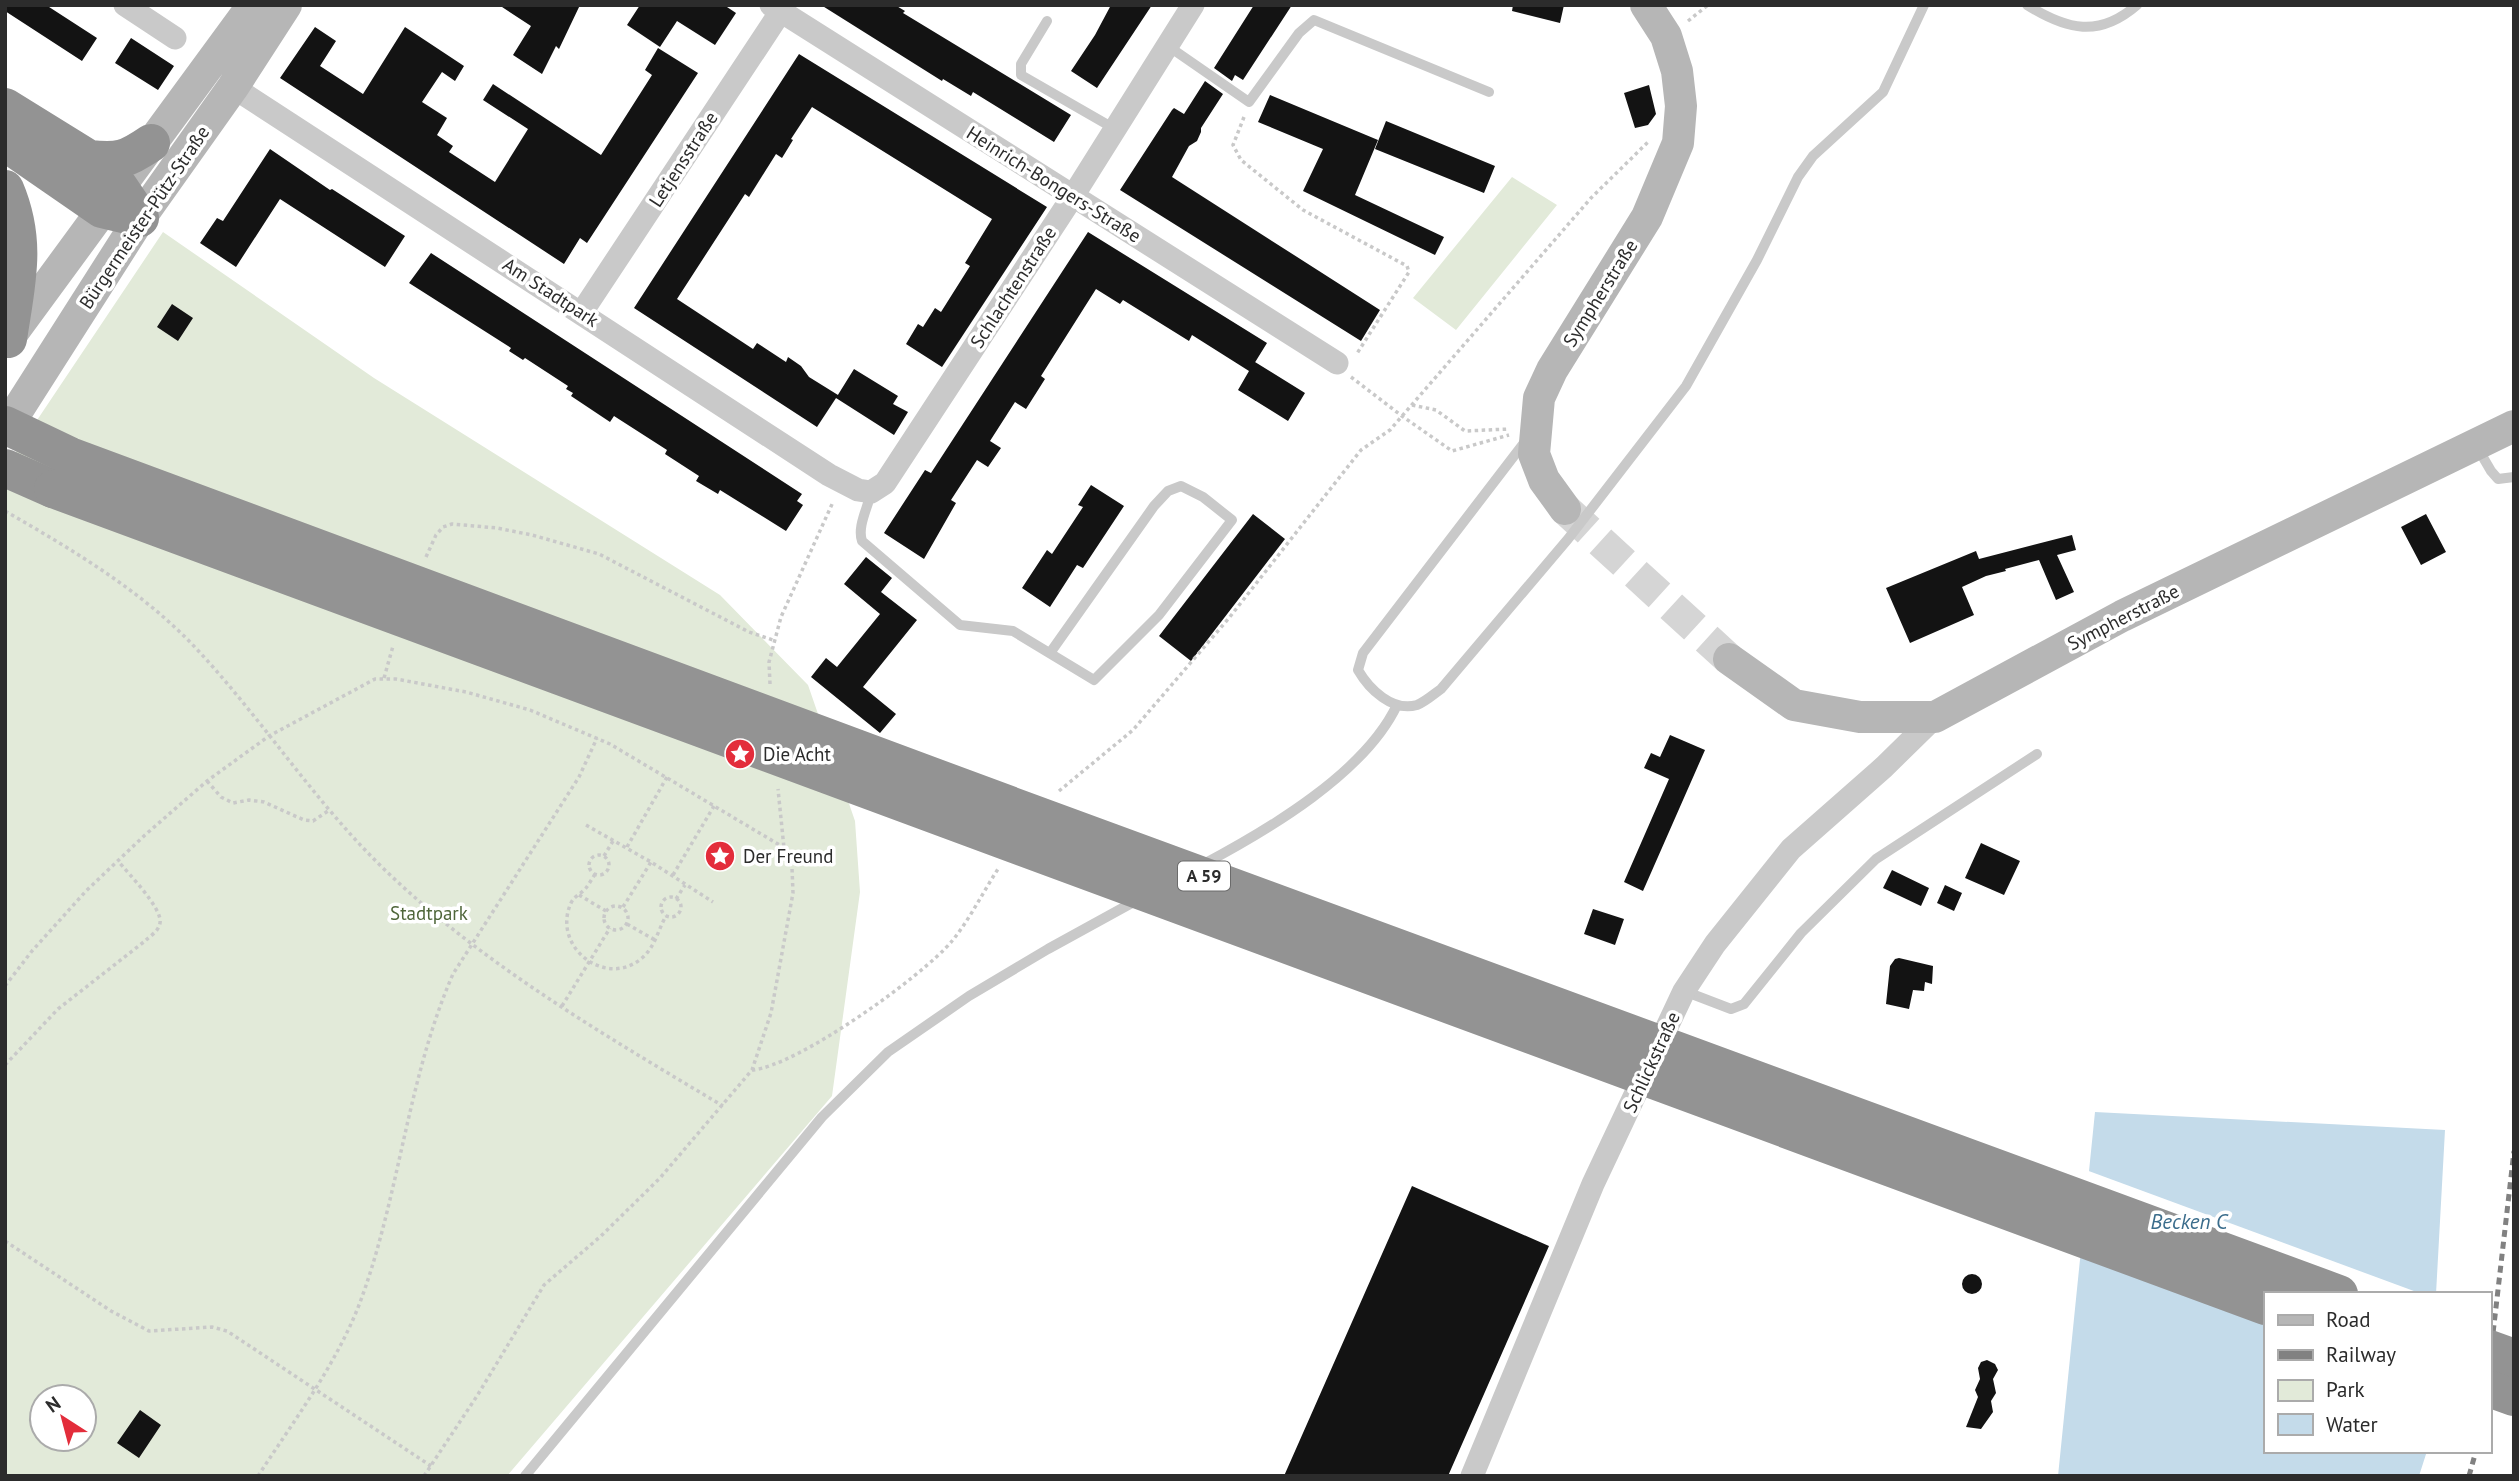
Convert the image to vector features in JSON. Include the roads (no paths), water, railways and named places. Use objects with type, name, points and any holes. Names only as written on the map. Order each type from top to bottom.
[{"type":"highway","points":[[5,107],[89,159],[116,162],[128,159],[151,143]]},
{"type":"highway","points":[[5,142],[111,198],[140,218]]},
{"type":"highway","points":[[89,159],[111,198]]},
{"type":"highway","points":[[5,189],[13,207],[20,255],[6,341]]},
{"type":"highway","name":"A 59","points":[[5,427],[109,471],[2334,1292]]},
{"type":"highway","name":"A 59","points":[[5,468],[53,489],[1005,842],[2264,1306]]},
{"type":"highway","points":[[2491,1350],[2514,1358]]},
{"type":"highway","points":[[2491,1389],[2514,1397]]},
{"type":"street","points":[[125,5],[175,38]]},
{"type":"street","name":"Bürgermeister-Pütz-Straße","points":[[6,341],[253,5]]},
{"type":"street","name":"Bürgermeister-Pütz-Straße","points":[[5,427],[140,218],[233,87],[286,5]]},
{"type":"street","name":"Schlachtenstraße","points":[[871,492],[885,483],[1073,196],[1193,5]]},
{"type":"street","name":"Sympherstraße","points":[[1565,509],[1544,480],[1534,453],[1539,398],[1552,370],[1647,217],[1678,143],[1681,106],[1676,71],[1666,36],[1646,5]]},
{"type":"street","name":"Heinrich-Bongers-Straße","points":[[779,7],[1341,367]]},
{"type":"street","name":"Letjensstraße","points":[[582,312],[779,7]]},
{"type":"street","name":"Am Stadtpark","points":[[233,87],[844,483],[858,490],[871,492]]},
{"type":"street","name":"Sympherstraße","points":[[1729,659],[1794,705],[1860,717],[1935,717],[2122,616],[2514,426]]},
{"type":"street","name":"Schlickstraße","points":[[1472,1476],[1592,1184],[1684,991],[1732,922],[1791,849],[1884,767],[1935,717]]},
{"type":"lane","points":[[1535,428],[1363,653],[1358,670],[1364,681],[1386,701],[1397,705],[1416,705],[1441,689],[1568,539],[1686,386],[1757,260],[1798,177],[1813,156],[1883,92],[1924,5]]},
{"type":"lane","points":[[2027,5],[2059,22],[2092,27],[2113,24],[2137,5]]},
{"type":"lane","points":[[1168,46],[1249,102],[1299,33],[1314,20],[1489,92]]},
{"type":"lane","points":[[1047,21],[1021,64],[1021,75],[1115,130]]},
{"type":"lane","points":[[2476,445],[2498,479],[2514,477]]},
{"type":"lane","points":[[871,492],[868,510],[859,533],[862,541],[960,625],[1013,631],[1094,680],[1159,615],[1232,520],[1203,497],[1181,486],[1168,491],[1050,653]]},
{"type":"lane","points":[[1177,879],[1235,847],[1332,783],[1386,727],[1397,705]]},
{"type":"lane","points":[[1684,991],[1731,1009],[1744,1004],[1801,933],[1876,859],[2037,754]]},
{"type":"lane","points":[[525,1476],[822,1117],[888,1052],[969,996],[1165,885]]},
{"type":"water","name":"Becken C","points":[[2095,1112],[2445,1130],[2436,1292],[2264,1292],[2264,1453],[2426,1453],[2419,1476],[2058,1476]]},
{"type":"tunnel","points":[[1565,509],[1729,659]]},
{"type":"railway","points":[[2491,1351],[2514,1151]]},
{"type":"railway","points":[[2469,1476],[2475,1453]]},
{"type":"place","name":"Die Acht","points":[[740,754]]},
{"type":"place","name":"Der Freund","points":[[720,856]]},
{"type":"park label","name":"Stadtpark","points":[[429,913]]}]
